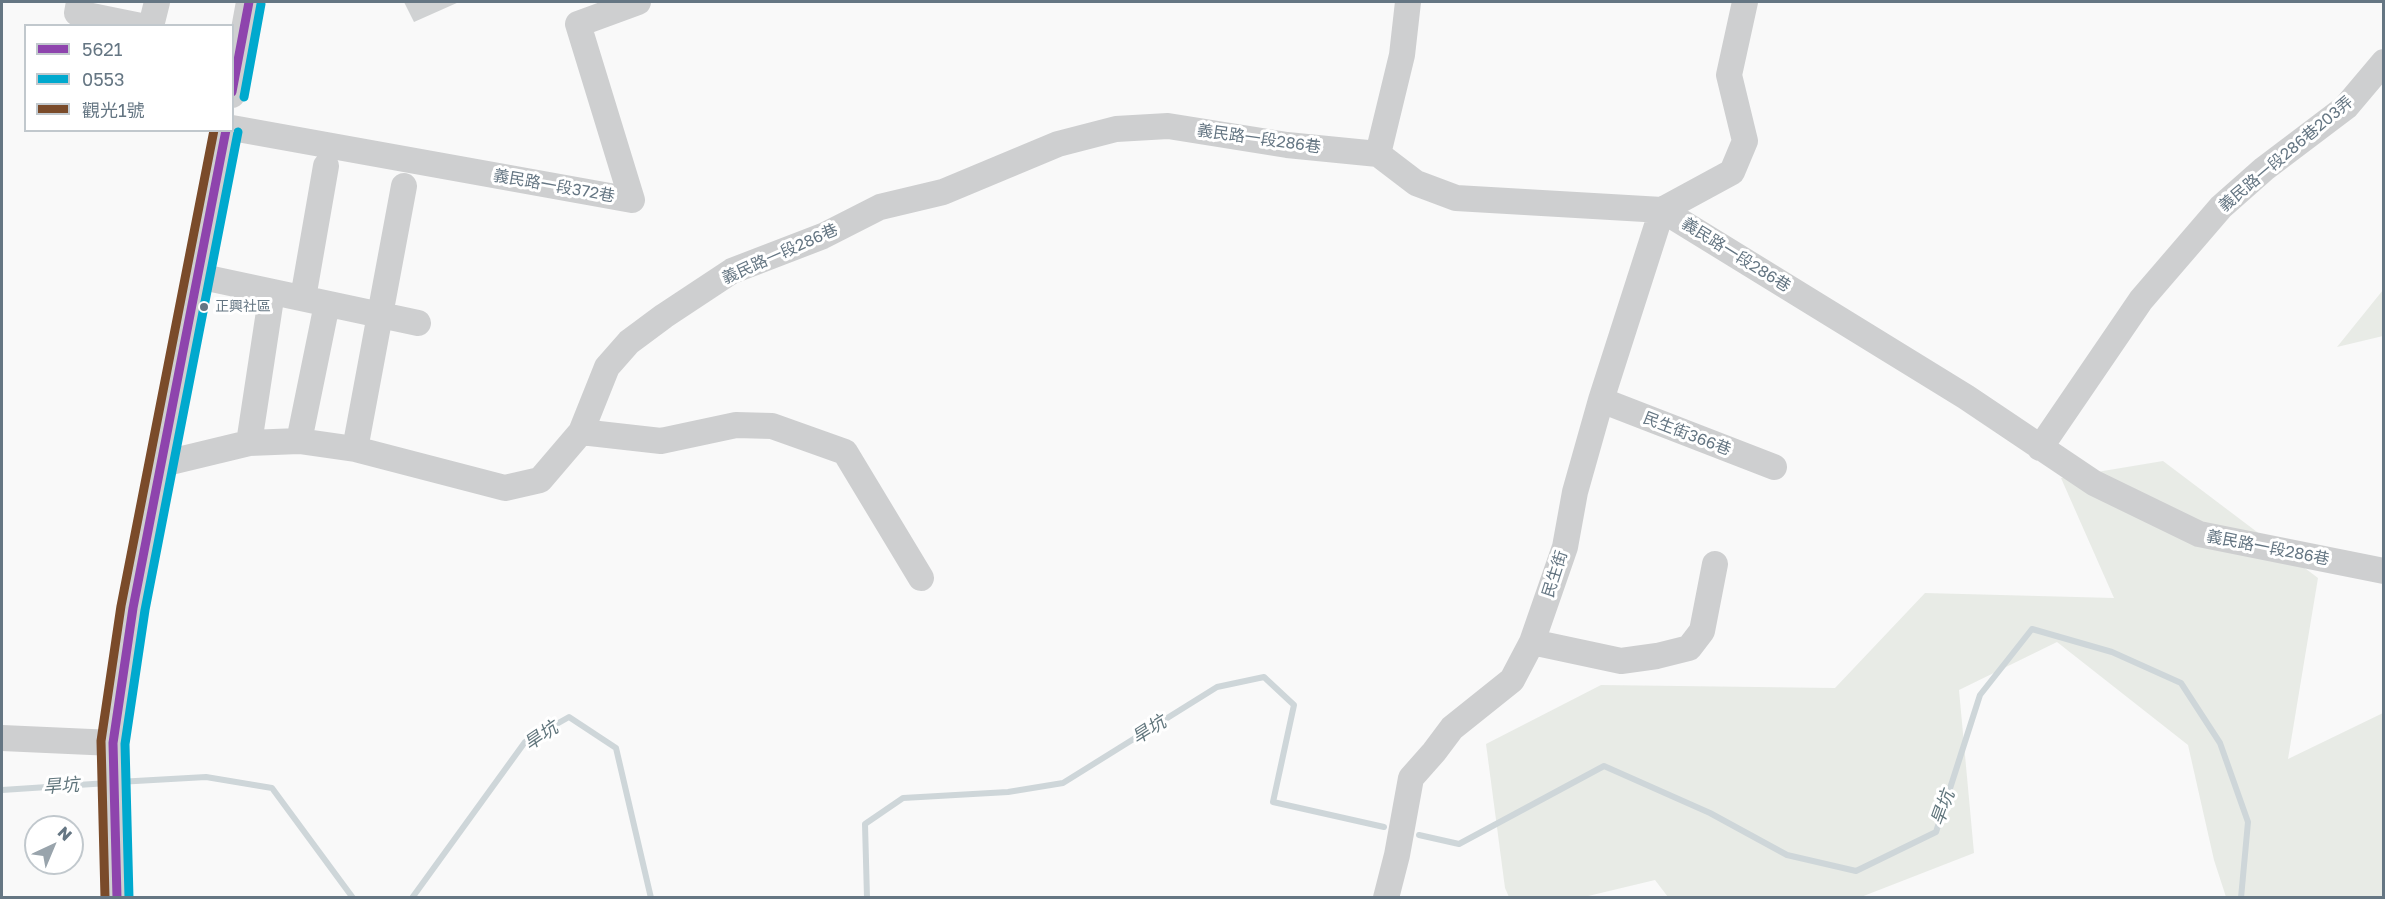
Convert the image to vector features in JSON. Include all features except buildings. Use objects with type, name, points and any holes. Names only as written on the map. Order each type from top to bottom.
[{"type":"street","points":[[152,24],[157,2]]},
{"type":"street","points":[[234,75],[237,45],[248,2]]},
{"type":"street","name":"義民路一段372巷","points":[[234,128],[632,200],[578,24],[638,2]]},
{"type":"street","points":[[1378,154],[1402,55],[1408,2]]},
{"type":"street","points":[[1662,210],[1732,172],[1745,141],[1730,75],[1745,2]]},
{"type":"street","points":[[78,7],[134,24]]},
{"type":"street","name":"義民路一段286巷203弄","points":[[2040,448],[2141,300],[2221,207],[2264,169],[2346,107],[2384,62]]},
{"type":"street","name":"義民路一段286巷","points":[[162,464],[249,443],[299,441],[355,449],[505,488],[540,480],[581,432],[607,367],[629,342],[664,315],[732,272],[823,236],[880,207],[943,192],[1058,144],[1116,129],[1168,126],[1287,145],[1378,154],[1416,183],[1456,198],[1662,210],[1966,397],[2094,483],[2199,534],[2384,571]]},
{"type":"street","points":[[117,897],[114,743],[133,608],[226,132]]},
{"type":"street","points":[[299,441],[315,301],[326,166]]},
{"type":"street","points":[[355,449],[404,186]]},
{"type":"street","name":"民生街","points":[[1386,897],[1397,855],[1411,778],[1452,728],[1512,680],[1532,642],[1565,547],[1575,492],[1601,400],[1662,210]]},
{"type":"street","points":[[198,276],[418,323]]},
{"type":"street","points":[[249,443],[272,292]]},
{"type":"street","name":"民生街366巷","points":[[1601,400],[1774,467]]},
{"type":"street","points":[[581,432],[661,441],[736,425],[772,426],[845,453],[921,578]]},
{"type":"street","points":[[1532,642],[1621,661],[1657,656],[1689,648],[1702,631],[1715,564]]},
{"type":"street","points":[[2,738],[114,743]]},
{"type":"shaded area","points":[[2383,290],[2383,336],[2337,347]]},
{"type":"shaded area","points":[[2163,461],[2318,578],[2288,759],[2383,713],[2383,897],[2226,897],[2214,860],[2188,745],[2057,642],[1959,690],[1974,853],[1861,897],[1668,897],[1655,880],[1584,897],[1509,897],[1505,888],[1486,744],[1601,685],[1835,688],[1925,593],[2114,598],[2061,478]]},
{"type":"waterway","name":"旱坑","points":[[1419,835],[1459,844],[1604,766],[1710,813],[1787,855],[1856,871],[1936,832],[1980,695],[2032,629],[2112,652],[2181,683],[2220,743],[2248,822],[2241,898]]},
{"type":"waterway","name":"旱坑","points":[[867,898],[865,824],[903,798],[1008,792],[1063,783],[1217,687],[1264,677],[1294,705],[1273,802],[1384,827]]},
{"type":"waterway","name":"旱坑","points":[[412,898],[525,742],[569,717],[616,748],[651,898]]},
{"type":"waterway","name":"旱坑","points":[[118,782],[206,777],[272,788],[353,898]]},
{"type":"waterway","name":"旱坑","points":[[2,790],[108,783]]},
{"type":"transit line","name":"5621","points":[[234,81],[249,2]]},
{"type":"transit line","name":"0553","points":[[244,97],[261,4]]},
{"type":"transit line","name":"觀光1號","points":[[105,898],[101,741],[121,606],[214,132]]},
{"type":"transit line","name":"5621","points":[[117,898],[113,743],[133,608],[226,132]]},
{"type":"transit line","name":"0553","points":[[129,898],[125,744],[145,610],[238,132]]},
{"type":"place","name":"正興社區","points":[[204,307]]}]
